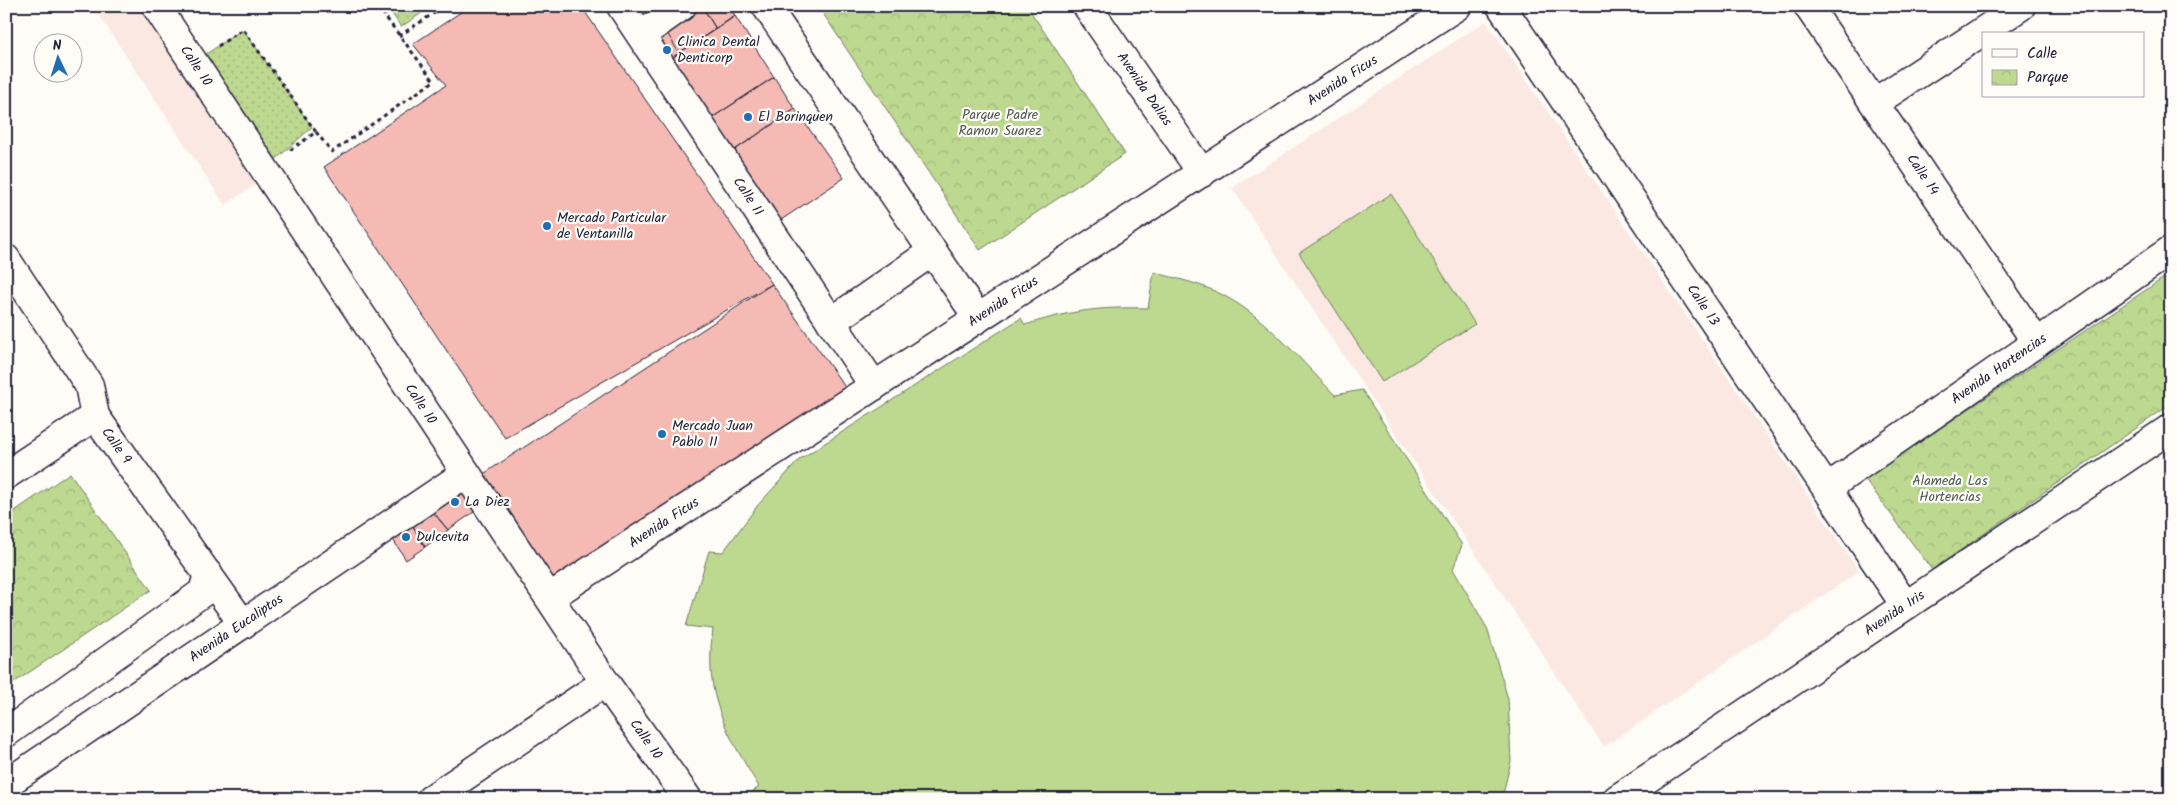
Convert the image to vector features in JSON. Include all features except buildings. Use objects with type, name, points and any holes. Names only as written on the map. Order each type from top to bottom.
[{"type":"street","name":"Calle 10","points":[[156,6],[605,682],[688,799]]},
{"type":"street","name":"Calle 11","points":[[621,6],[874,386]]},
{"type":"street","points":[[641,35],[682,6]]},
{"type":"street","points":[[766,6],[978,318]]},
{"type":"street","name":"Avenida Dalias","points":[[1087,6],[1202,173]]},
{"type":"street","name":"Avenida Ficus","points":[[550,597],[1457,6]]},
{"type":"street","name":"Calle 13","points":[[1501,6],[1905,604]]},
{"type":"street","name":"Calle 14","points":[[1808,6],[2037,343]]},
{"type":"street","points":[[1874,103],[2021,6]]},
{"type":"street","name":"Avenida Hortencias","points":[[1826,488],[2171,250]]},
{"type":"street","points":[[832,322],[933,251]]},
{"type":"street","name":"Calle 9","points":[[6,259],[89,385],[94,416],[243,624]]},
{"type":"street","points":[[6,475],[94,416]]},
{"type":"street","name":"Avenida Iris","points":[[1617,799],[1905,604],[2171,428]]},
{"type":"street","name":"Avenida Eucaliptos","points":[[9,777],[243,624],[466,473]]},
{"type":"street","points":[[6,732],[202,592],[208,574]]},
{"type":"street","points":[[431,799],[605,682]]},
{"type":"path","points":[[193,63],[243,29],[332,152],[434,81],[384,15],[390,10],[388,6]]},
{"type":"path","points":[[399,36],[445,6]]},
{"type":"path","points":[[264,170],[316,132]]},
{"type":"shaded area","points":[[93,6],[157,6],[269,176],[225,205]]},
{"type":"shaded area","points":[[1486,21],[1859,571],[1604,747],[1232,188]]},
{"type":"green space","points":[[387,6],[432,6],[401,27]]},
{"type":"green space","name":"Parque Padre Ramon Suarez","points":[[818,6],[1027,6],[1125,154],[980,250]]},
{"type":"green space","points":[[243,29],[312,127],[264,170],[193,63]]},
{"type":"green space","points":[[1391,194],[1475,324],[1382,382],[1299,253]]},
{"type":"green space","points":[[1154,272],[1202,286],[1222,294],[1240,305],[1258,318],[1290,348],[1335,395],[1362,390],[1462,545],[1453,569],[1487,628],[1508,699],[1511,761],[1503,794],[1491,799],[742,799],[759,787],[727,730],[714,694],[711,674],[713,629],[686,626],[709,551],[723,552],[758,505],[800,459],[1021,318],[1025,325],[1086,310],[1148,308]]},
{"type":"green space","name":"Alameda Las Hortencias","points":[[2171,273],[2171,404],[1932,570],[1865,479]]},
{"type":"green space","points":[[70,473],[151,590],[6,688],[6,517]]},
{"type":"place","name":"Clinica Dental Denticorp","points":[[667,50]]},
{"type":"place","name":"El Borinquen","points":[[748,117]]},
{"type":"place","name":"Mercado Particular de Ventanilla","points":[[547,226]]},
{"type":"place","name":"Mercado Juan Pablo II","points":[[662,434]]},
{"type":"place","name":"La Diez","points":[[455,502]]},
{"type":"place","name":"Dulcevita","points":[[406,537]]}]
